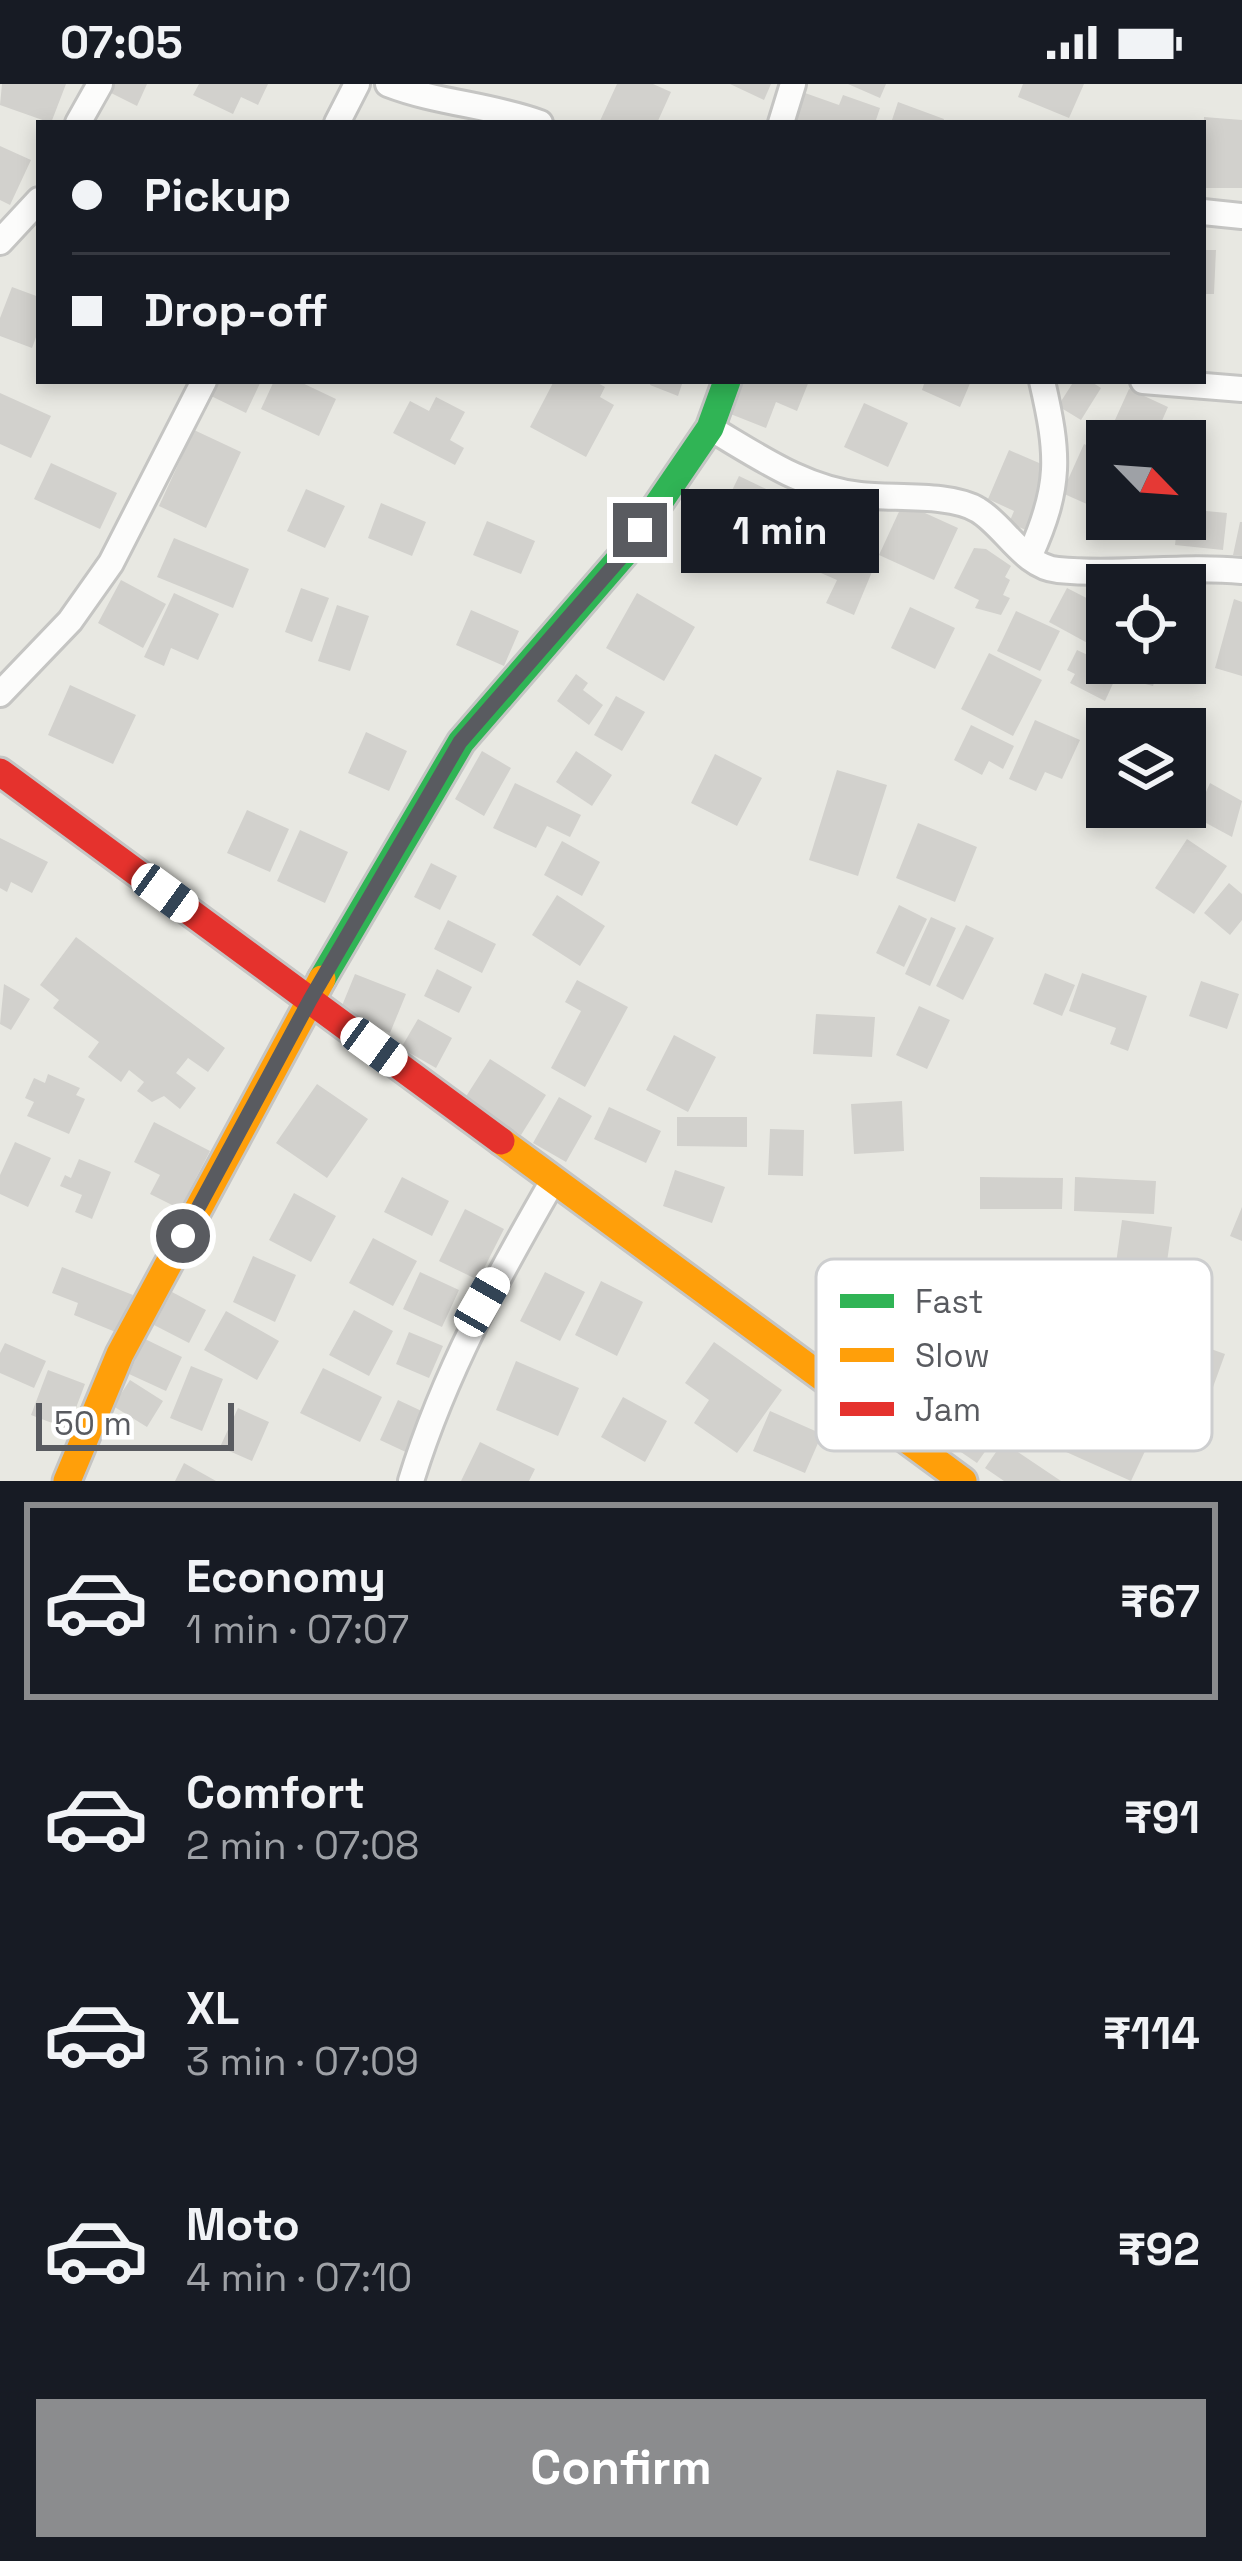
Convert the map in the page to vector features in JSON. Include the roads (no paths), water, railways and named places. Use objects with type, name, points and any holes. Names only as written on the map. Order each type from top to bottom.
[{"type":"street","points":[[80,120],[100,84]]},
{"type":"street","points":[[339,120],[357,84]]},
{"type":"street","points":[[388,84],[418,96],[474,95],[533,120]]},
{"type":"street","points":[[782,120],[793,84]]},
{"type":"street","points":[[0,242],[36,203]]},
{"type":"street","points":[[1206,212],[1242,216]]},
{"type":"street","points":[[0,694],[70,621],[111,563],[202,384]]},
{"type":"street","points":[[68,1481],[120,1354],[310,1000],[460,742],[624,554],[710,428],[726,384]]},
{"type":"street","points":[[1030,556],[1050,511],[1057,468],[1043,384]]},
{"type":"street","points":[[1185,384],[1242,388]]},
{"type":"street","points":[[710,428],[801,480],[858,495],[918,496],[977,508],[1052,570],[1203,567],[1242,572]]},
{"type":"street","points":[[0,772],[816,1373]]},
{"type":"street","points":[[411,1481],[422,1443],[482,1302],[554,1180]]},
{"type":"street","points":[[922,1451],[963,1481]]}]
